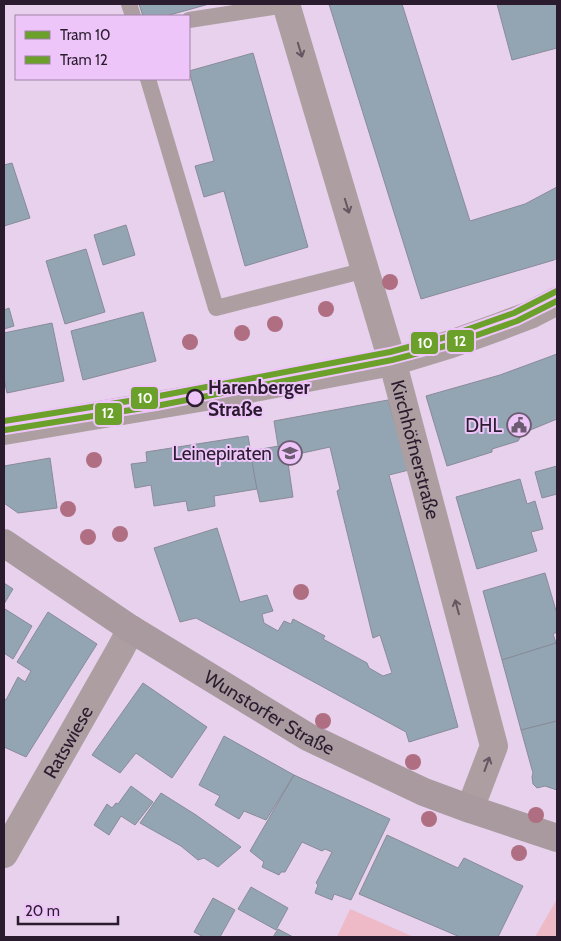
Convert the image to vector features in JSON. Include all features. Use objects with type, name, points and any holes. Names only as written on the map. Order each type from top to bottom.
[{"type":"main road","name":"Wunstorfer Straße","points":[[4,543],[130,630],[308,737],[424,792],[470,810],[557,838]]},
{"type":"street","name":"Kirchhöfnerstraße","points":[[286,4],[392,362],[494,746],[470,810]]},
{"type":"street","points":[[4,431],[392,362],[501,326],[530,315],[557,301]]},
{"type":"street","name":"Ratswiese","points":[[4,854],[130,630]]},
{"type":"lane","points":[[190,20],[286,4]]},
{"type":"lane","points":[[148,80],[216,308],[362,259]]},
{"type":"shaded area","points":[[557,899],[557,937],[535,937]]},
{"type":"shaded area","points":[[350,909],[414,937],[337,937]]},
{"type":"building","points":[[139,4],[209,4],[170,15],[143,15]]},
{"type":"building","points":[[329,4],[402,4],[470,221],[525,204],[557,187],[557,258],[421,299]]},
{"type":"building","points":[[497,4],[557,4],[557,48],[512,60]]},
{"type":"building","points":[[253,53],[308,247],[245,266],[224,191],[204,197],[195,166],[214,161],[190,71]]},
{"type":"building","points":[[12,163],[30,218],[4,226],[4,165]]},
{"type":"building","points":[[126,225],[135,255],[103,265],[94,235]]},
{"type":"building","points":[[86,249],[105,312],[65,324],[46,261]]},
{"type":"building","points":[[9,308],[14,326],[4,329],[4,310]]},
{"type":"building","points":[[143,312],[156,361],[83,380],[71,331]]},
{"type":"building","points":[[52,323],[64,381],[7,393],[4,379],[4,333]]},
{"type":"building","points":[[557,354],[557,419],[523,433],[518,441],[492,449],[492,452],[447,466],[426,396],[500,375]]},
{"type":"building","points":[[388,400],[409,470],[389,475],[458,727],[409,742],[406,732],[196,618],[180,622],[154,548],[217,528],[240,602],[267,595],[273,611],[262,614],[264,623],[278,631],[284,621],[291,624],[293,619],[325,636],[323,639],[367,663],[369,668],[383,676],[392,673],[380,635],[373,638],[337,491],[340,489],[330,447],[280,458],[274,421]]},
{"type":"building","points":[[248,436],[257,489],[214,496],[215,506],[188,511],[186,501],[154,506],[151,485],[135,488],[131,464],[147,462],[146,452]]},
{"type":"building","points":[[279,446],[280,458],[287,456],[293,497],[260,502],[250,451]]},
{"type":"building","points":[[50,458],[57,508],[18,513],[4,503],[4,466]]},
{"type":"building","points":[[557,466],[557,494],[542,498],[535,472]]},
{"type":"building","points":[[520,479],[527,504],[535,501],[543,529],[531,532],[537,551],[477,569],[456,497]]},
{"type":"building","points":[[545,573],[557,614],[557,632],[553,634],[556,643],[502,660],[483,591]]},
{"type":"building","points":[[4,583],[13,589],[4,604]]},
{"type":"building","points":[[5,609],[32,626],[13,659],[4,653]]},
{"type":"building","points":[[48,612],[97,644],[26,757],[4,747],[4,699],[6,700],[18,677],[25,682],[31,671],[17,662]]},
{"type":"building","points":[[556,643],[557,721],[521,730],[502,660]]},
{"type":"building","points":[[143,683],[207,727],[172,778],[136,753],[120,773],[92,755]]},
{"type":"building","points":[[557,721],[557,790],[545,786],[537,788],[533,784],[533,773],[521,730]]},
{"type":"building","points":[[224,736],[294,775],[266,820],[244,811],[239,819],[215,805],[220,796],[199,785]]},
{"type":"building","points":[[294,775],[390,819],[351,900],[334,894],[332,900],[315,893],[318,885],[316,883],[332,852],[325,849],[322,851],[302,842],[285,872],[281,872],[279,875],[262,867],[264,862],[250,851]]},
{"type":"building","points":[[131,786],[153,802],[135,825],[121,816],[109,835],[94,825],[107,804],[112,808],[116,803],[118,804]]},
{"type":"building","points":[[161,793],[241,847],[218,867],[204,858],[198,860],[181,846],[140,823]]},
{"type":"building","points":[[387,835],[458,868],[464,858],[523,886],[498,937],[460,937],[359,894]]},
{"type":"building","points":[[251,887],[288,908],[276,930],[238,909]]},
{"type":"building","points":[[213,898],[235,910],[220,937],[204,937],[194,932]]},
{"type":"building","points":[[278,929],[293,937],[273,937]]},
{"type":"tram line","name":"10","points":[[4,421],[154,397],[390,352],[446,337],[514,313],[557,291]]},
{"type":"tram line","name":"12","points":[[5,430],[156,406],[392,360],[449,345],[517,321],[557,301]]},
{"type":"place","name":"Harenberger Straße","points":[[195,398]]},
{"type":"place","name":"DHL","points":[[519,425]]},
{"type":"place","name":"Leinepiraten","points":[[290,453]]}]
